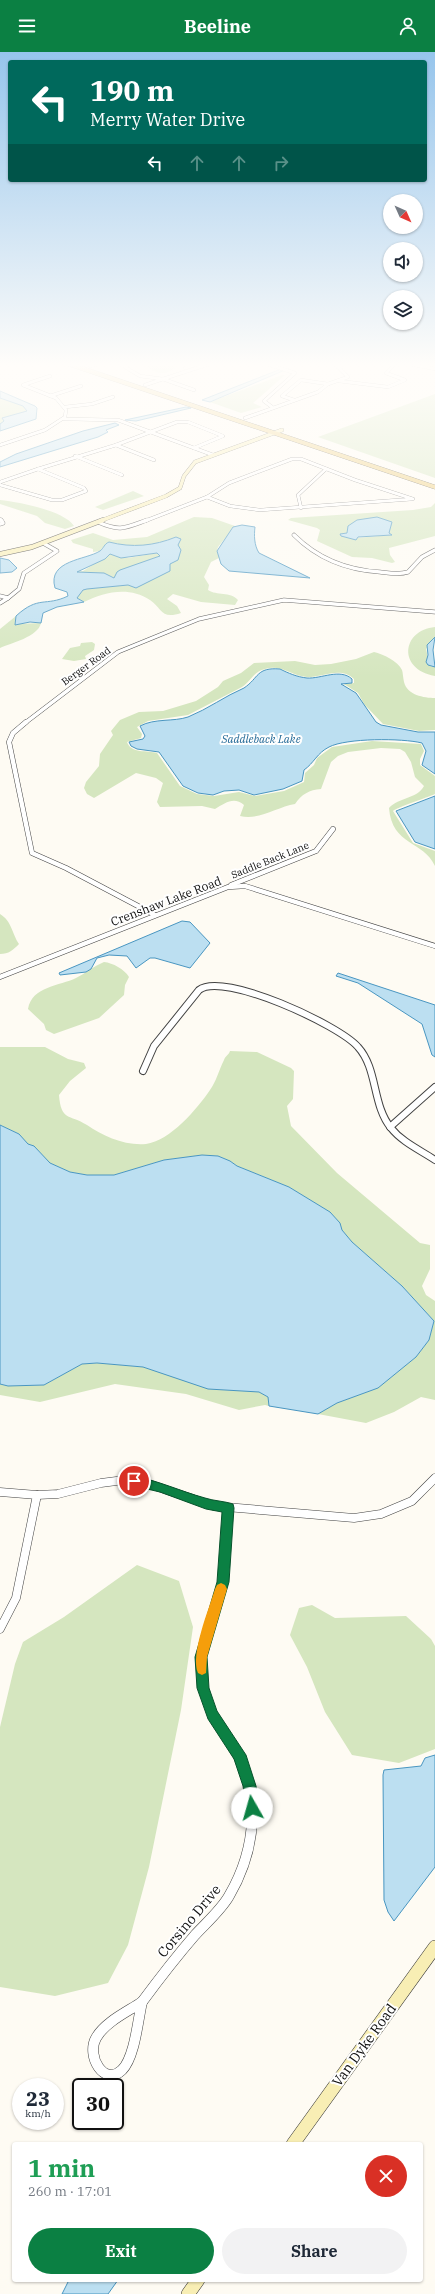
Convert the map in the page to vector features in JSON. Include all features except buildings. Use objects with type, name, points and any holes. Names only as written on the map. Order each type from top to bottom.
[{"type":"main road","points":[[382,469],[435,487]]},
{"type":"main road","points":[[396,469],[435,482]]},
{"type":"street","points":[[0,482],[38,469],[84,488],[86,491],[62,500],[52,500],[0,486]]},
{"type":"street","points":[[107,469],[122,475]]},
{"type":"street","points":[[0,554],[14,552],[43,543],[174,493],[183,485],[184,476],[188,469]]},
{"type":"street","points":[[98,522],[114,529],[124,529],[207,497],[229,483],[267,469]]},
{"type":"street","points":[[207,497],[243,509],[301,508],[413,499],[409,496],[326,469],[298,495],[301,508]]},
{"type":"street","points":[[0,519],[3,523],[0,524]]},
{"type":"street","points":[[294,535],[305,548],[335,563],[366,572],[402,574],[410,571],[419,558],[435,550]]},
{"type":"street","points":[[0,603],[19,589],[24,573],[57,551],[43,543]]},
{"type":"street","points":[[0,596],[8,598]]},
{"type":"street","name":"Berger Road","points":[[155,915],[66,868],[32,854],[9,742],[13,733],[38,711],[121,650],[199,619],[284,600],[435,612]]},
{"type":"street","name":"Saddle Back Lane","points":[[228,886],[316,851],[333,829]]},
{"type":"street","name":"Crenshaw Lake Road","points":[[0,977],[228,886],[245,886],[435,946]]},
{"type":"street","points":[[143,1071],[150,1051],[190,1000],[204,985],[214,983],[226,986],[285,1005],[318,1020],[346,1037],[361,1050],[367,1062],[377,1103],[390,1126],[399,1135],[435,1160]]},
{"type":"street","points":[[390,1126],[435,1087]]},
{"type":"street","points":[[0,1492],[37,1495],[58,1494],[101,1483],[124,1480],[143,1482],[197,1502],[228,1508],[354,1518],[368,1517],[393,1510],[412,1501],[435,1478]]},
{"type":"street","points":[[0,1629],[16,1598],[37,1495]]},
{"type":"street","name":"Corsino Drive","points":[[142,2002],[128,2062],[117,2072],[105,2073],[95,2063],[93,2056],[93,2048],[98,2033],[142,2002],[170,1964],[229,1897],[248,1853],[254,1819],[249,1786],[239,1755],[212,1714],[203,1688],[202,1680],[201,1657],[223,1582],[228,1508]]},
{"type":"street","name":"Van Dyke Road","points":[[294,2142],[435,1947]]},
{"type":"street","points":[[188,2294],[197,2282]]},
{"type":"green space","points":[[408,469],[435,469],[435,478]]},
{"type":"green space","points":[[133,491],[144,496],[103,510],[95,507]]},
{"type":"green space","points":[[0,500],[41,508],[61,516],[74,526],[65,529],[45,523],[37,516],[0,504]]},
{"type":"green space","points":[[435,503],[435,536],[389,548],[390,555],[395,562],[392,563],[372,558],[352,557],[317,541],[320,530],[317,528],[288,520],[291,518],[413,510],[431,507]],"holes":[[[391,524],[389,533],[391,535],[356,538],[341,534],[347,533],[348,530]]]},
{"type":"green space","points":[[194,517],[212,518],[235,526],[218,547],[217,551],[219,558],[211,562],[204,577],[209,585],[208,590],[235,597],[238,600],[235,605],[201,602],[173,594],[167,599],[177,606],[181,613],[169,615],[162,612],[150,600],[134,593],[108,593],[84,602],[77,598],[83,590],[87,589],[128,585],[136,588],[170,571],[170,564],[174,561],[178,545],[176,537],[142,545],[126,545],[109,542],[100,551],[93,552],[93,549],[73,543],[71,540],[93,533],[113,540],[147,537]]},
{"type":"green space","points":[[157,553],[160,556],[121,570],[115,578],[104,573],[76,572],[83,571],[110,554],[128,558]]},
{"type":"green space","points":[[16,616],[15,624],[41,623],[39,628],[30,636],[0,648],[0,629]]},
{"type":"green space","points":[[435,627],[435,637],[426,649],[430,666],[435,667],[435,676],[423,672],[414,666],[408,650],[410,642],[416,635],[424,630]]},
{"type":"green space","points":[[92,642],[95,644],[94,650],[85,656],[86,659],[74,661],[62,659],[70,648],[80,646],[81,643]]},
{"type":"green space","points":[[374,652],[386,656],[400,667],[404,682],[412,693],[435,698],[435,730],[419,731],[383,724],[364,704],[358,693],[344,684],[354,683],[354,679],[349,675],[343,673],[332,673],[307,677],[296,675],[281,669],[271,668],[261,670],[242,687],[188,715],[148,721],[137,727],[142,734],[141,738],[127,742],[129,746],[136,750],[157,753],[180,786],[197,794],[214,796],[239,792],[255,796],[284,791],[304,782],[305,773],[314,765],[317,758],[332,747],[372,741],[421,744],[424,751],[420,759],[420,765],[435,776],[435,794],[393,811],[413,843],[435,851],[435,866],[423,851],[402,836],[391,820],[389,808],[393,804],[417,793],[424,786],[415,777],[411,762],[405,752],[400,749],[381,748],[348,752],[338,756],[331,762],[321,789],[306,793],[295,804],[254,817],[240,816],[244,805],[237,801],[230,801],[215,809],[202,806],[160,807],[157,802],[163,783],[156,778],[136,773],[94,798],[87,794],[84,788],[86,782],[99,766],[100,754],[113,735],[111,731],[120,720],[139,712],[163,711],[196,701],[218,687],[223,681],[241,673],[254,663],[295,661],[315,665],[331,664],[356,659]]},
{"type":"green space","points":[[0,914],[7,920],[19,944],[11,951],[0,954]]},
{"type":"green space","points":[[104,962],[118,967],[129,977],[125,985],[124,995],[99,1018],[54,1034],[46,1030],[44,1024],[28,1009],[35,996],[48,988],[70,981]]},
{"type":"green space","points":[[0,1047],[45,1047],[68,1059],[84,1063],[86,1068],[70,1081],[59,1095],[64,1113],[67,1116],[107,1136],[122,1142],[138,1144],[155,1142],[164,1137],[173,1131],[190,1115],[205,1098],[212,1087],[230,1051],[257,1052],[291,1068],[294,1071],[293,1099],[287,1106],[291,1126],[337,1173],[420,1243],[430,1245],[430,1269],[422,1286],[426,1295],[435,1301],[435,1400],[421,1397],[394,1412],[366,1423],[318,1414],[337,1403],[378,1388],[416,1357],[429,1340],[434,1321],[402,1286],[352,1242],[342,1230],[340,1223],[330,1212],[289,1187],[237,1166],[218,1156],[202,1155],[164,1160],[114,1175],[87,1175],[70,1172],[50,1163],[34,1146],[28,1145],[19,1134],[0,1125]]},
{"type":"green space","points":[[98,1363],[143,1367],[183,1379],[259,1392],[268,1397],[269,1406],[265,1405],[239,1410],[186,1394],[115,1384],[40,1402],[0,1395],[0,1384],[8,1386],[44,1385],[82,1364]]},
{"type":"green space","points":[[137,1565],[179,1581],[193,1627],[181,1710],[149,1867],[128,1945],[108,1983],[55,1996],[0,1987],[0,1727],[15,1664],[23,1642],[64,1617]]},
{"type":"green space","points":[[312,1605],[335,1618],[406,1616],[431,1639],[435,1646],[435,1749],[399,1763],[352,1755],[325,1712],[307,1667],[290,1635],[299,1608]]},
{"type":"water","points":[[377,517],[392,522],[389,533],[392,535],[358,537],[356,540],[341,536],[340,534],[347,533],[348,526],[357,520]]},
{"type":"water","points":[[242,525],[255,527],[254,533],[256,547],[259,553],[310,578],[229,571],[221,564],[217,551],[233,527]]},
{"type":"water","points":[[176,537],[181,539],[178,545],[181,550],[178,560],[170,564],[170,571],[136,588],[128,585],[83,590],[77,598],[84,602],[57,607],[43,613],[41,623],[30,622],[15,625],[16,616],[36,603],[53,601],[68,596],[67,592],[55,588],[54,579],[62,566],[69,562],[100,551],[109,542],[126,545],[143,545]],"holes":[[[157,553],[160,556],[120,570],[114,578],[104,573],[77,572],[105,559],[110,554],[121,558]]]},
{"type":"water","points":[[0,558],[9,560],[17,568],[12,572],[0,573]]},
{"type":"water","points":[[435,637],[433,650],[435,667],[428,665],[426,662],[428,655],[427,645]]},
{"type":"water","name":"Saddleback Lake","points":[[280,669],[296,676],[307,678],[336,674],[347,676],[352,679],[352,683],[341,684],[356,693],[376,722],[381,725],[418,732],[435,732],[435,774],[422,765],[426,751],[422,743],[401,740],[361,740],[337,744],[325,749],[304,770],[302,781],[283,789],[254,795],[239,790],[224,791],[213,795],[198,793],[183,786],[159,752],[137,749],[131,746],[129,742],[143,739],[145,736],[140,726],[152,722],[188,717],[244,688],[262,671]]},
{"type":"water","points":[[435,796],[435,849],[415,842],[396,811]]},
{"type":"water","points":[[182,921],[190,922],[210,943],[190,968],[155,958],[150,958],[136,968],[127,956],[109,955],[97,958],[91,969],[86,972],[60,975],[59,973]]},
{"type":"water","points":[[338,973],[435,1005],[435,1057],[432,1055],[422,1024],[358,983],[336,976]]},
{"type":"water","points":[[0,1125],[19,1134],[28,1144],[34,1146],[50,1163],[70,1172],[87,1175],[114,1175],[164,1160],[202,1155],[218,1156],[237,1166],[289,1187],[330,1212],[340,1223],[342,1230],[352,1242],[402,1286],[434,1321],[429,1340],[416,1357],[378,1388],[337,1403],[318,1414],[269,1406],[268,1397],[259,1392],[208,1389],[143,1367],[97,1363],[82,1364],[44,1385],[8,1386],[0,1384]]},
{"type":"water","points":[[435,1755],[435,1867],[394,1921],[388,1912],[384,1900],[384,1770],[421,1766],[425,1758]]},
{"type":"water","points":[[68,2282],[117,2282],[108,2294],[62,2294]]},
{"type":"slow traffic","points":[[202,1669],[201,1657],[221,1589]]},
{"type":"route","points":[[134,1481],[160,1486],[197,1502],[228,1508],[223,1582],[201,1657],[203,1688],[212,1714],[239,1755],[249,1786],[252,1808]]}]
